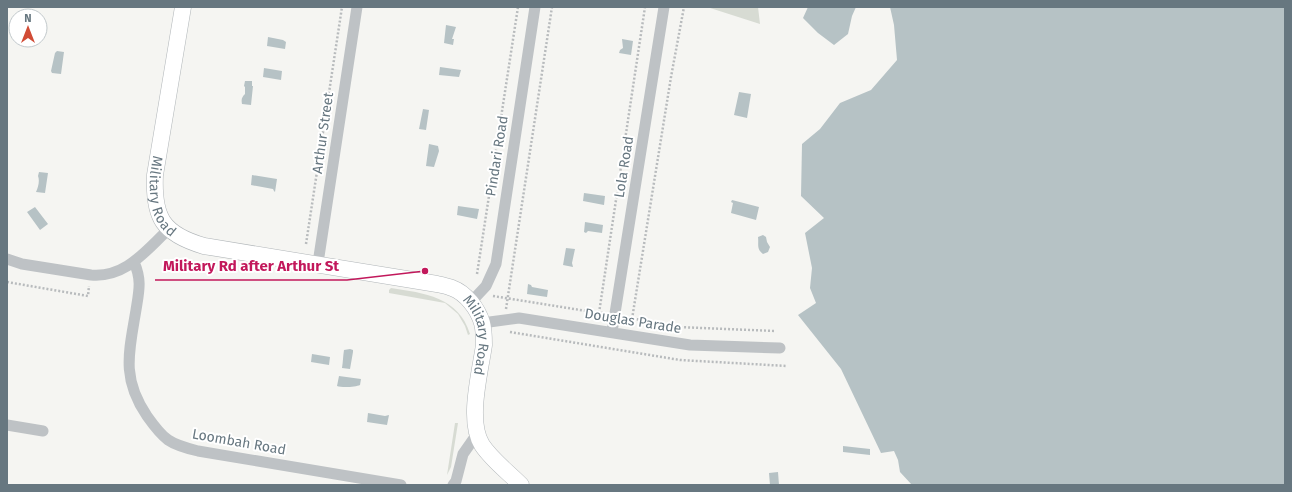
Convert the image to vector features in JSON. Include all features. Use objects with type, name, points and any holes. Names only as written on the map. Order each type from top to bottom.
[{"type":"street","name":"Military Road","points":[[183,7],[155,175],[154,195],[164,223],[175,234],[204,246],[318,263],[437,284],[452,288],[461,293],[471,302],[482,323],[484,334],[484,345],[474,410],[474,422],[477,434],[482,446],[521,485]]},
{"type":"street","name":"Arthur Street","points":[[318,263],[356,7]]},
{"type":"street","name":"Pindari Road","points":[[471,302],[486,286],[496,264],[535,7]]},
{"type":"street","name":"Lola Road","points":[[612,332],[664,7]]},
{"type":"street","points":[[7,259],[22,264],[100,276],[116,272],[134,262],[169,229]]},
{"type":"street","name":"Loombah Road","points":[[134,262],[138,272],[140,289],[129,351],[129,370],[134,390],[142,409],[165,438],[180,446],[198,451],[401,485]]},
{"type":"street","name":"Douglas Parade","points":[[482,323],[519,318],[690,345],[780,348]]},
{"type":"street","points":[[7,425],[43,431]]},
{"type":"street","points":[[453,485],[456,481],[463,454],[477,434]]},
{"type":"path","points":[[306,244],[342,7]]},
{"type":"path","points":[[477,274],[518,7]]},
{"type":"path","points":[[506,309],[552,7]]},
{"type":"path","points":[[598,313],[645,7]]},
{"type":"path","points":[[632,319],[671,77],[684,7]]},
{"type":"path","points":[[7,282],[88,296],[89,287]]},
{"type":"path","points":[[493,296],[679,327],[775,331]]},
{"type":"path","points":[[509,332],[680,360],[787,366]]},
{"type":"shaded area","points":[[707,7],[758,7],[760,24]]},
{"type":"shaded area","points":[[808,7],[856,7],[852,16],[848,34],[834,45],[818,33],[803,18]]},
{"type":"shaded area","points":[[890,7],[1285,7],[1285,485],[912,485],[900,472],[898,460],[894,451],[881,453],[841,369],[798,315],[816,303],[810,288],[812,268],[805,233],[824,218],[801,196],[802,144],[820,129],[840,103],[871,90],[897,60],[894,25]]},
{"type":"shaded area","points":[[446,25],[456,27],[452,39],[454,39],[453,45],[444,43]]},
{"type":"shaded area","points":[[268,37],[286,42],[285,49],[267,46]]},
{"type":"shaded area","points":[[622,39],[633,41],[631,55],[619,53],[623,48]]},
{"type":"shaded area","points":[[57,51],[64,52],[61,74],[52,73],[51,71],[55,53]]},
{"type":"shaded area","points":[[440,67],[461,70],[459,77],[439,75]]},
{"type":"shaded area","points":[[264,68],[282,71],[281,80],[263,77]]},
{"type":"shaded area","points":[[245,81],[252,81],[253,86],[251,105],[242,104],[242,98],[245,94]]},
{"type":"shaded area","points":[[739,92],[751,94],[747,118],[734,115]]},
{"type":"shaded area","points":[[423,109],[429,110],[426,130],[419,129]]},
{"type":"shaded area","points":[[429,144],[438,146],[439,151],[434,167],[426,166]]},
{"type":"shaded area","points":[[39,172],[48,173],[45,193],[36,192]]},
{"type":"shaded area","points":[[252,175],[277,179],[275,192],[273,189],[251,185]]},
{"type":"shaded area","points":[[584,193],[605,196],[604,205],[583,201]]},
{"type":"shaded area","points":[[732,200],[759,207],[756,220],[731,213],[733,203],[731,202]]},
{"type":"shaded area","points":[[458,206],[479,209],[477,219],[457,215]]},
{"type":"shaded area","points":[[35,207],[48,224],[40,230],[27,212]]},
{"type":"shaded area","points":[[585,222],[603,225],[602,233],[588,231],[586,233],[584,232]]},
{"type":"shaded area","points":[[763,235],[766,237],[770,247],[768,252],[763,254],[759,248],[758,237]]},
{"type":"shaded area","points":[[566,248],[575,249],[572,263],[573,267],[563,265]]},
{"type":"shaded area","points":[[528,284],[532,287],[548,290],[547,297],[527,294]]},
{"type":"shaded area","points":[[391,288],[416,292],[439,299],[449,305],[458,312],[465,322],[470,334],[468,335],[458,314],[445,303],[389,293]]},
{"type":"shaded area","points":[[344,350],[353,350],[353,352],[350,369],[342,368]]},
{"type":"shaded area","points":[[312,354],[330,357],[329,365],[311,362]]},
{"type":"shaded area","points":[[339,376],[361,379],[360,385],[349,387],[337,386]]},
{"type":"shaded area","points":[[368,413],[385,416],[389,415],[387,425],[367,422]]},
{"type":"shaded area","points":[[455,423],[458,423],[451,467],[447,475]]},
{"type":"shaded area","points":[[843,446],[870,449],[870,455],[843,452]]},
{"type":"shaded area","points":[[778,472],[779,485],[770,485],[769,473]]},
{"type":"place","name":"Military Rd after Arthur St","points":[[425,271]]}]
